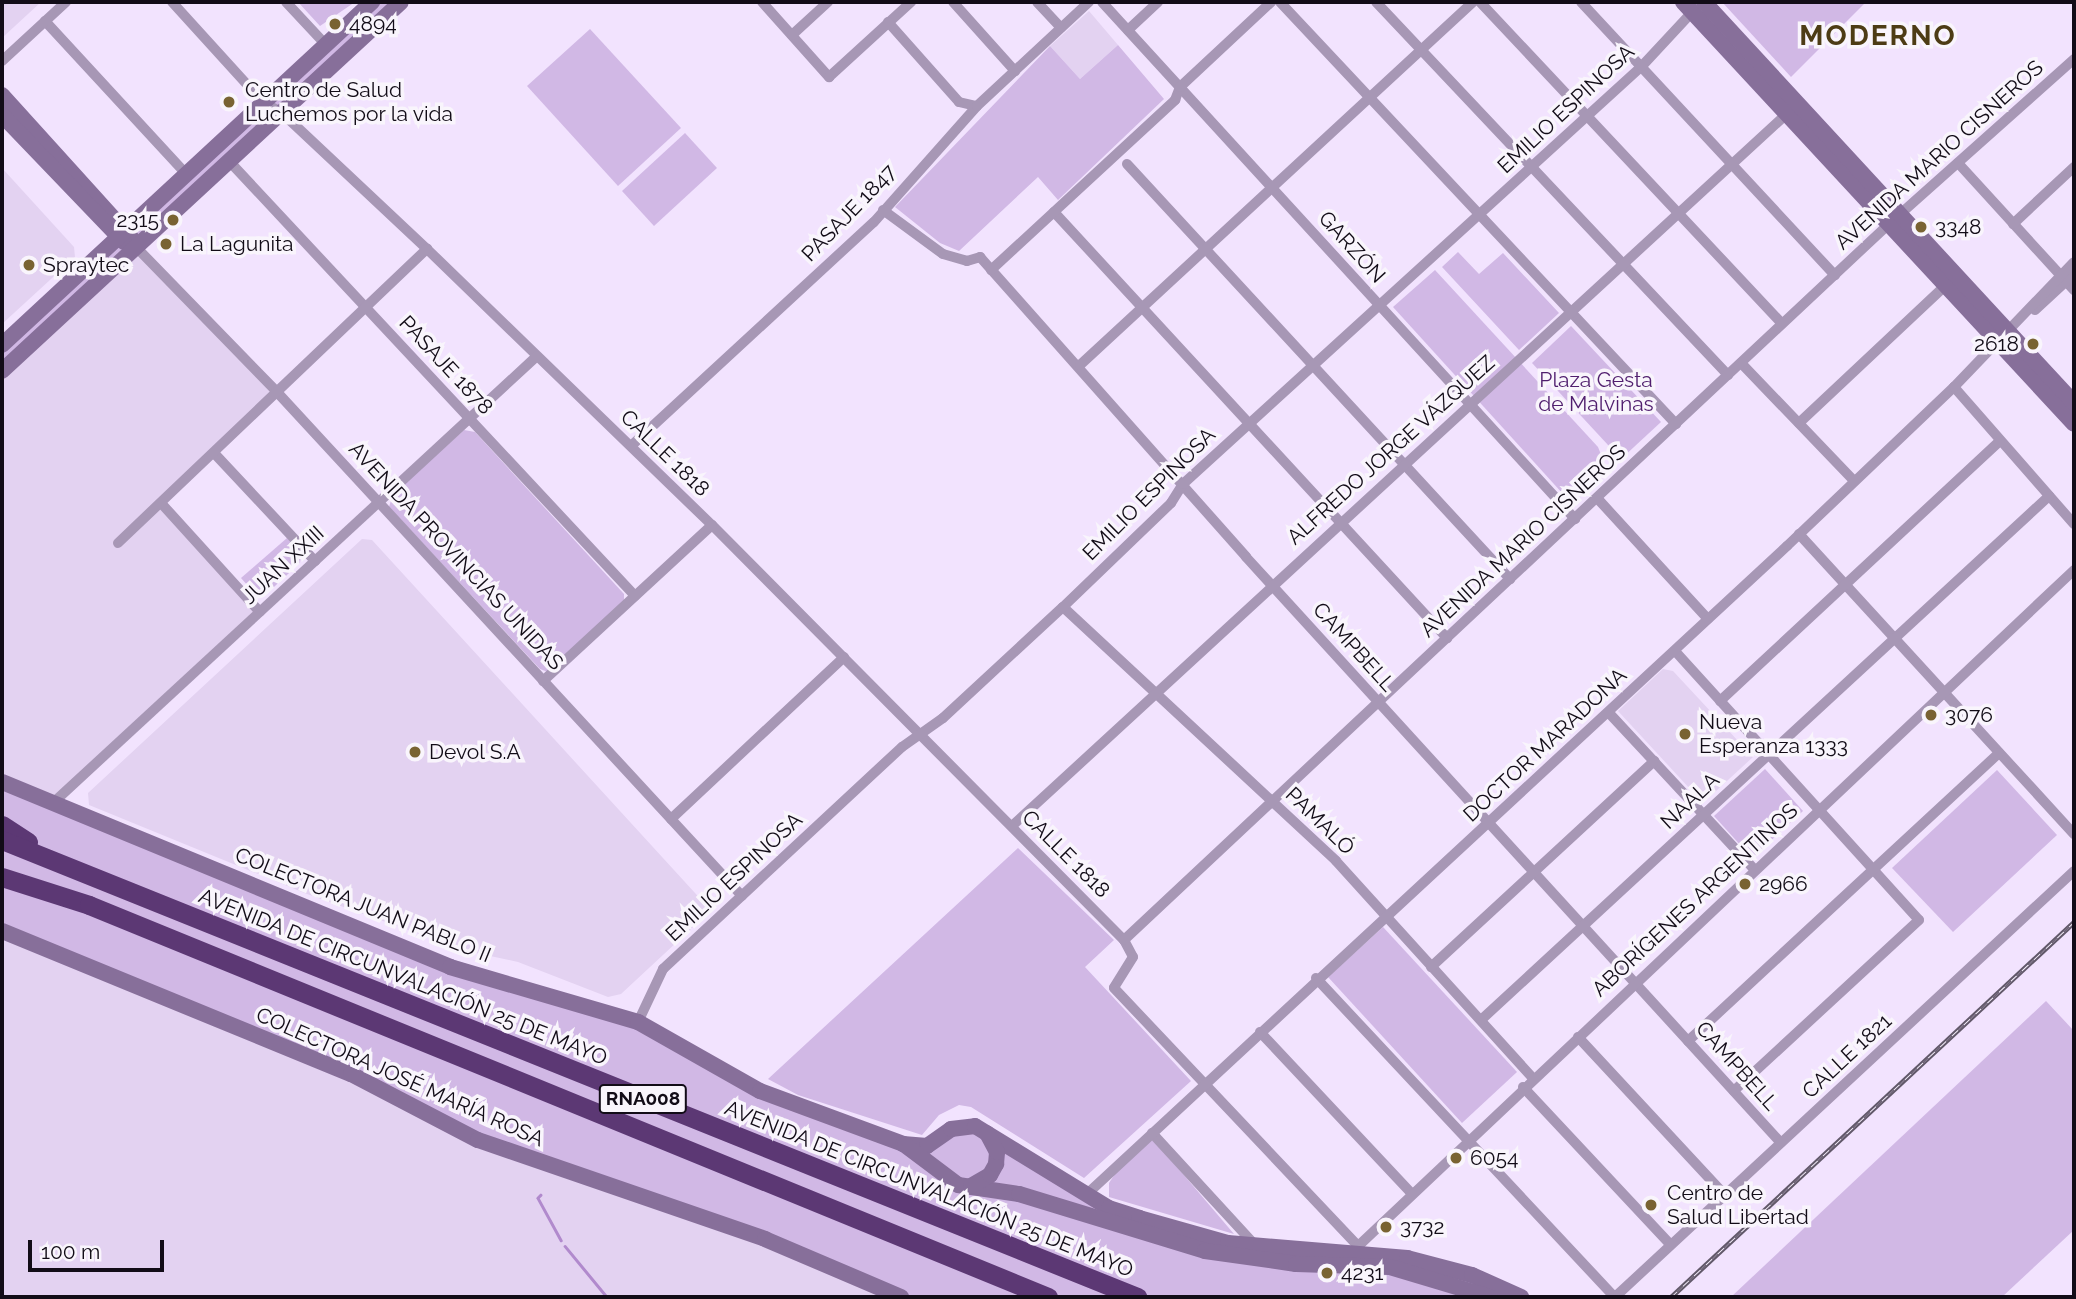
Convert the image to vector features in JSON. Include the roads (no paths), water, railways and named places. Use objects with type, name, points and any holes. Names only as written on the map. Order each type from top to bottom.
[{"type":"highway","name":"RNA008","points":[[2,825],[74,870]]},
{"type":"highway","name":"AVENIDA DE CIRCUNVALACIÓN 25 DE MAYO","points":[[2,840],[1137,1297]]},
{"type":"highway","name":"RNA008","points":[[2,877],[89,905],[1048,1297]]},
{"type":"main road","points":[[2,345],[372,2]]},
{"type":"main road","points":[[2,371],[401,2]]},
{"type":"main road","points":[[1695,4],[2003,336],[2074,424]]},
{"type":"main road","name":"AVENIDA PROVINCIAS UNIDAS","points":[[2,96],[121,234]]},
{"type":"main road","name":"AVENIDA PROVINCIAS UNIDAS","points":[[2,115],[136,247]]},
{"type":"main road","points":[[2003,336],[2074,402]]},
{"type":"main road","name":"COLECTORA JUAN PABLO II","points":[[2,782],[450,967],[638,1022],[760,1091],[903,1143],[928,1146],[962,1125],[986,1131],[1109,1208],[1139,1218],[1257,1247],[1353,1253],[1439,1266],[1521,1297]]},
{"type":"main road","name":"COLECTORA JOSÉ MARÍA ROSA","points":[[2,932],[351,1074],[478,1140],[765,1239],[901,1297]]},
{"type":"main road","points":[[969,1186],[990,1175],[996,1164],[997,1152],[986,1131]]},
{"type":"main road","points":[[941,1172],[936,1154],[942,1137]]},
{"type":"main road","name":"COLECTORA JUAN PABLO II","points":[[903,1143],[958,1185],[1019,1194],[1205,1251],[1286,1263],[1353,1253],[1490,1297]]},
{"type":"street","points":[[2,61],[66,2]]},
{"type":"street","name":"CALLE 1818","points":[[172,2],[264,103],[281,112],[631,446],[845,657],[1124,940]]},
{"type":"street","points":[[286,2],[326,45]]},
{"type":"street","points":[[762,2],[829,77],[907,3]]},
{"type":"street","points":[[792,35],[828,2]]},
{"type":"street","points":[[953,2],[1015,71]]},
{"type":"street","points":[[1037,2],[1061,28]]},
{"type":"street","name":"PASAJE 1847","points":[[631,446],[883,210],[977,106],[1089,2]]},
{"type":"street","name":"GARZÓN","points":[[1102,2],[1575,519]]},
{"type":"street","points":[[1128,30],[1158,2]]},
{"type":"street","points":[[991,270],[1175,100],[1180,87],[1271,2]]},
{"type":"street","points":[[1280,2],[1676,424]]},
{"type":"street","points":[[1376,2],[1728,375]]},
{"type":"street","points":[[1080,365],[1473,2]]},
{"type":"street","points":[[1480,2],[1782,324]]},
{"type":"street","points":[[1581,2],[1835,275]]},
{"type":"street","name":"EMILIO ESPINOSA","points":[[638,1022],[663,969],[1063,607],[1171,503],[1183,484],[1377,303],[1480,215],[1642,66],[1695,4]]},
{"type":"street","points":[[45,21],[187,174]]},
{"type":"street","points":[[888,22],[959,102],[977,106]]},
{"type":"street","name":"AVENIDA MARIO CISNEROS","points":[[1124,940],[1895,219],[2074,59]]},
{"type":"street","name":"ALFREDO JORGE VÁZQUEZ","points":[[1012,826],[1468,402],[1572,313],[1792,109]]},
{"type":"street","name":"PASAJE 1878","points":[[229,161],[635,597]]},
{"type":"street","points":[[1958,163],[2069,280]]},
{"type":"street","points":[[1127,164],[1510,579]]},
{"type":"street","points":[[2013,223],[2074,167]]},
{"type":"street","name":"CAMPBELL","points":[[883,210],[943,254],[967,261],[980,257],[1080,365],[1272,585],[1781,1143]]},
{"type":"street","points":[[1054,212],[1447,638]]},
{"type":"street","name":"AVENIDA PROVINCIAS UNIDAS","points":[[136,247],[276,391],[742,896]]},
{"type":"street","points":[[118,543],[427,249]]},
{"type":"street","name":"DOCTOR MARADONA","points":[[1087,1194],[1316,978],[1609,713],[1954,387],[2023,317],[2069,280],[2074,262]]},
{"type":"street","points":[[1798,423],[1951,280]]},
{"type":"street","name":"JUAN XXIII","points":[[54,802],[537,356]]},
{"type":"street","points":[[1741,363],[1854,481]]},
{"type":"street","points":[[1954,387],[2074,523]]},
{"type":"street","points":[[1720,701],[2000,441]]},
{"type":"street","points":[[214,453],[315,561]]},
{"type":"street","name":"NAALA","points":[[1480,1020],[2049,496]]},
{"type":"street","points":[[1597,498],[1709,619]]},
{"type":"street","points":[[161,503],[260,612]]},
{"type":"street","points":[[543,681],[712,525]]},
{"type":"street","points":[[1799,534],[2074,834]]},
{"type":"street","name":"ABORÍGENES ARGENTINOS","points":[[1353,1253],[1411,1193],[2074,570]]},
{"type":"street","name":"PAMALÓ","points":[[1063,607],[1336,861],[1533,1078]]},
{"type":"street","points":[[1675,651],[1919,920],[1734,1091]]},
{"type":"street","points":[[671,819],[845,657]]},
{"type":"street","points":[[1609,713],[1755,870]]},
{"type":"street","points":[[1688,1041],[1999,753]]},
{"type":"street","points":[[1431,967],[1654,761]]},
{"type":"street","name":"CALLE 1821","points":[[1614,1297],[2074,871]]},
{"type":"street","points":[[1124,940],[1133,957],[1114,988],[1206,1082],[1353,1253]]},
{"type":"street","points":[[1316,978],[1614,1297]]},
{"type":"street","points":[[1259,1032],[1411,1193]]},
{"type":"street","points":[[1578,1037],[1725,1195]]},
{"type":"street","points":[[1523,1087],[1671,1245]]},
{"type":"street","points":[[1152,1133],[1257,1247]]},
{"type":"waterway","points":[[541,1195],[538,1198],[561,1240]]},
{"type":"waterway","points":[[565,1246],[607,1297]]},
{"type":"railway","points":[[1671,1297],[2074,922]]},
{"type":"place","name":"4894","points":[[335,24]]},
{"type":"place","name":"Centro de Salud Luchemos por la vida","points":[[229,102]]},
{"type":"place","name":"2315","points":[[173,220]]},
{"type":"place","name":"3348","points":[[1921,227]]},
{"type":"place","name":"La Lagunita","points":[[166,244]]},
{"type":"place","name":"Spraytec","points":[[29,265]]},
{"type":"place","name":"2618","points":[[2033,344]]},
{"type":"place","name":"3076","points":[[1931,715]]},
{"type":"place","name":"Nueva Esperanza 1333","points":[[1685,734]]},
{"type":"place","name":"Devol S.A","points":[[415,752]]},
{"type":"place","name":"2966","points":[[1745,884]]},
{"type":"place","name":"6054","points":[[1456,1158]]},
{"type":"place","name":"Centro de Salud Libertad","points":[[1651,1205]]},
{"type":"place","name":"3732","points":[[1386,1227]]},
{"type":"place","name":"4231","points":[[1327,1273]]},
{"type":"district","name":"MODERNO","points":[[1878,36]]},
{"type":"park label","name":"Plaza Gesta de Malvinas","points":[[1596,392]]}]
